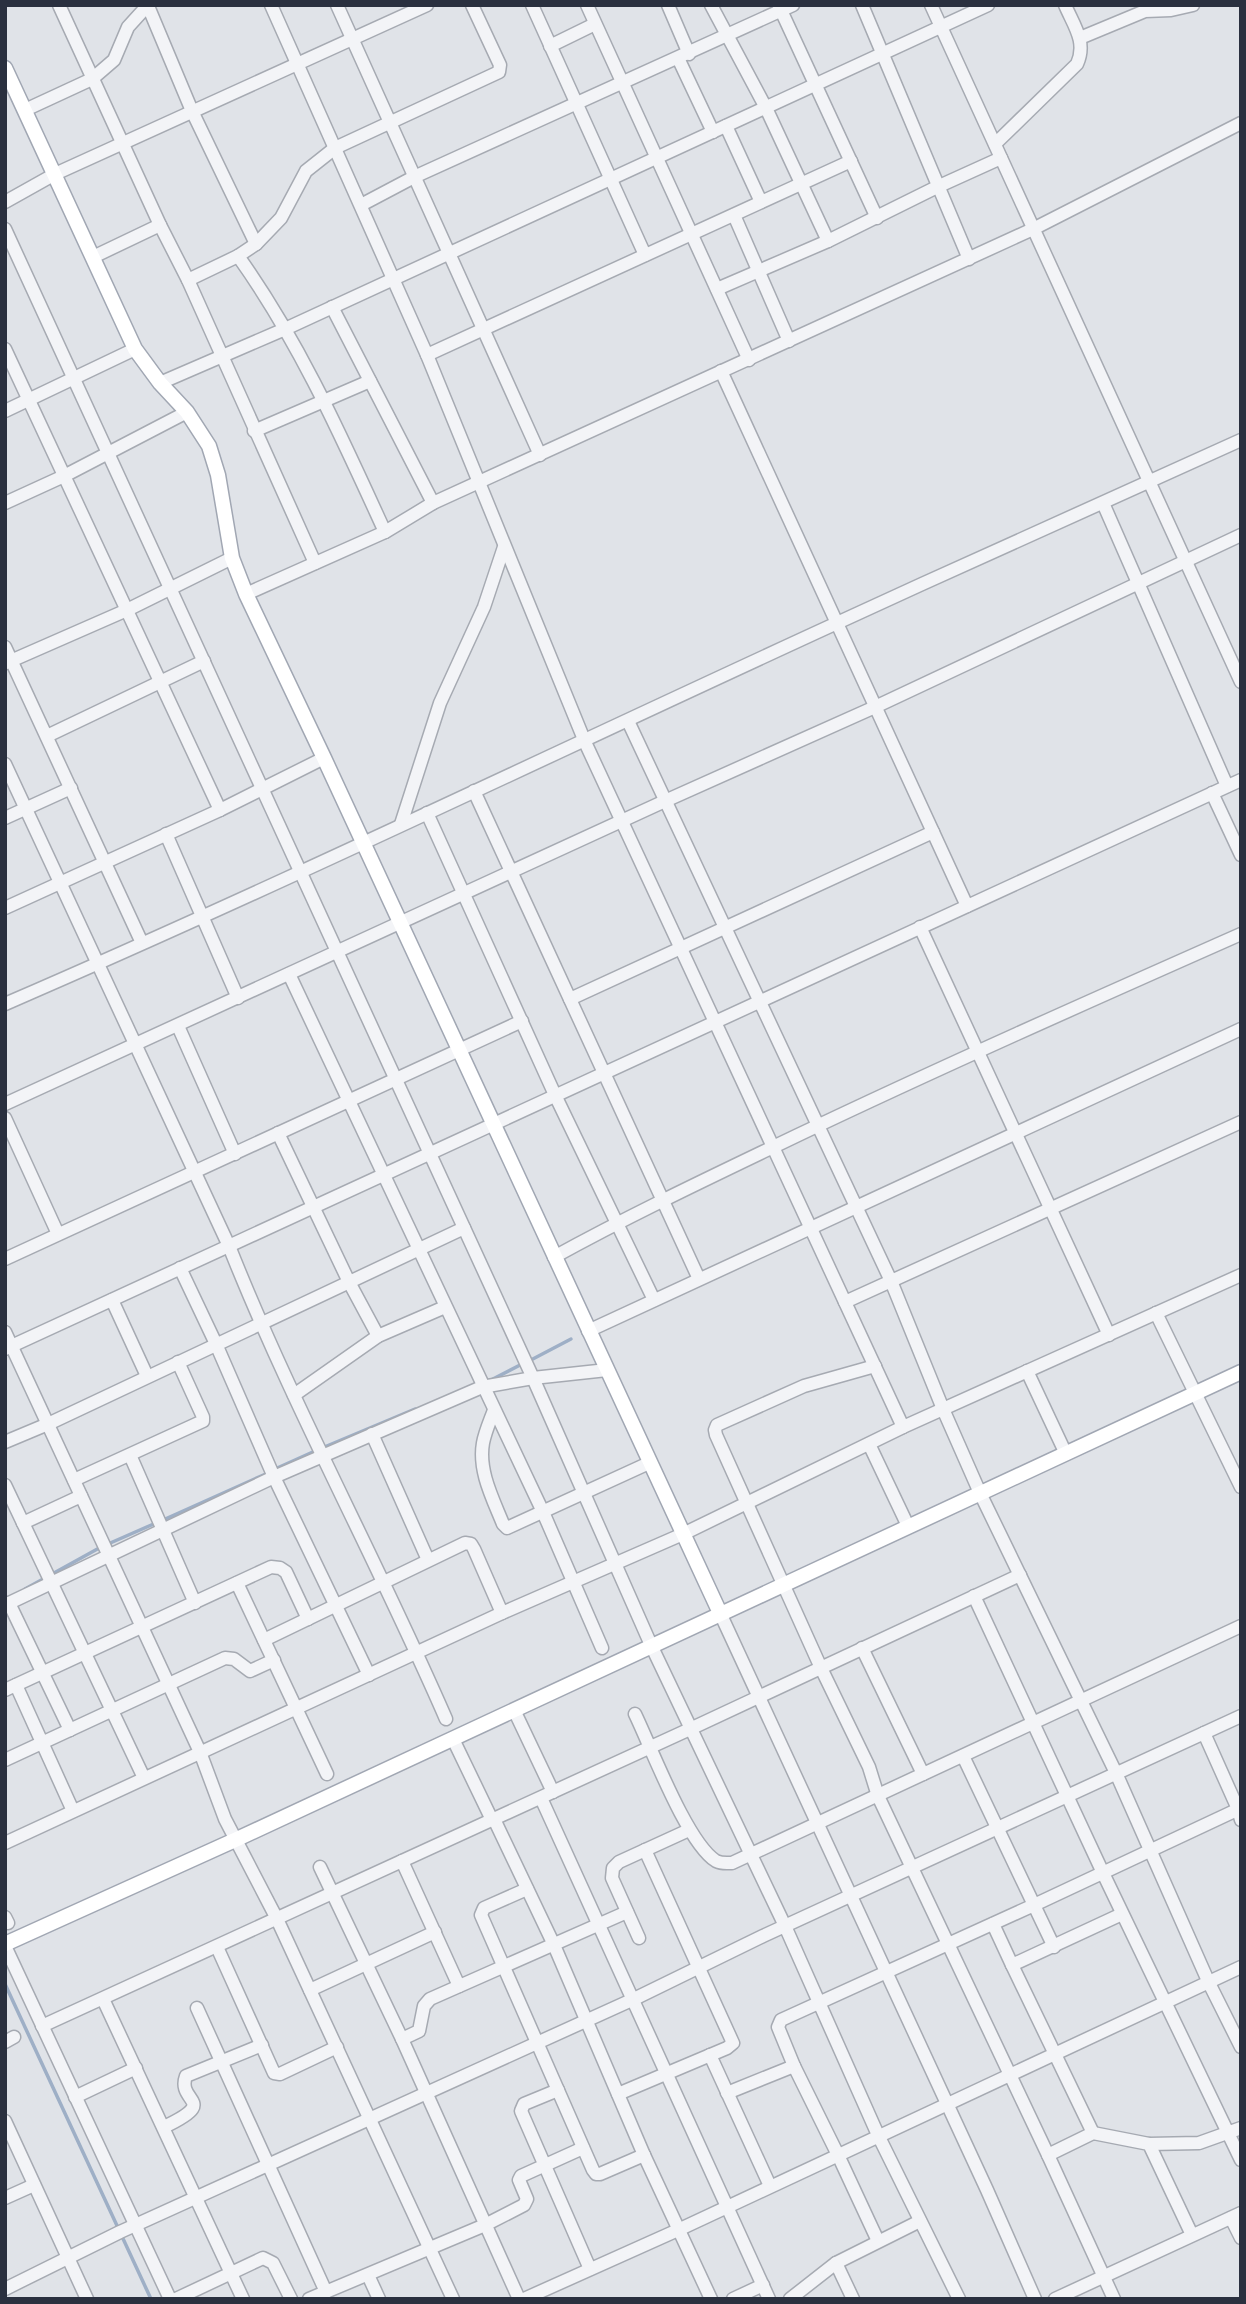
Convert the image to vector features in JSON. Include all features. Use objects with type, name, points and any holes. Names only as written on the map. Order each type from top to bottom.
[{"type":"main road","points":[[6,69],[135,349],[160,383],[187,412],[209,446],[218,475],[232,558],[246,594],[719,1613]]},
{"type":"main road","points":[[5,1945],[1241,1372]]},
{"type":"street","points":[[59,5],[188,280],[315,563]]},
{"type":"street","points":[[25,110],[92,79],[114,60],[132,11],[148,5],[192,111],[256,244]]},
{"type":"street","points":[[271,5],[427,355],[585,742],[903,1427]]},
{"type":"street","points":[[337,5],[540,455]]},
{"type":"street","points":[[5,202],[55,174],[428,5]]},
{"type":"street","points":[[188,280],[238,256],[256,244],[281,218],[306,171],[335,148],[499,72],[500,65],[472,5]]},
{"type":"street","points":[[531,5],[645,255]]},
{"type":"street","points":[[587,5],[749,360]]},
{"type":"street","points":[[668,5],[713,132]]},
{"type":"street","points":[[711,5],[766,108],[828,241]]},
{"type":"street","points":[[862,5],[968,259]]},
{"type":"street","points":[[931,5],[1241,682]]},
{"type":"street","points":[[160,383],[285,330],[988,5]]},
{"type":"street","points":[[995,144],[1077,64],[1082,53],[1080,38],[1065,5]]},
{"type":"street","points":[[1080,38],[1144,8],[1171,10],[1193,5]]},
{"type":"street","points":[[360,205],[414,177],[684,56],[784,7],[815,85],[877,218]]},
{"type":"street","points":[[550,46],[595,24]]},
{"type":"street","points":[[246,594],[386,532],[433,503],[1033,229],[1241,123]]},
{"type":"street","points":[[726,126],[761,202]]},
{"type":"street","points":[[717,289],[828,241],[1001,158]]},
{"type":"street","points":[[427,355],[851,161]]},
{"type":"street","points":[[733,215],[789,341]]},
{"type":"street","points":[[93,257],[160,225]]},
{"type":"street","points":[[5,229],[533,1378],[651,1645],[785,1926],[878,2135],[959,2299]]},
{"type":"street","points":[[238,256],[325,400],[386,532]]},
{"type":"street","points":[[332,307],[433,503]]},
{"type":"street","points":[[5,349],[220,810]]},
{"type":"street","points":[[5,411],[135,349]]},
{"type":"street","points":[[721,371],[967,906]]},
{"type":"street","points":[[254,431],[370,381]]},
{"type":"street","points":[[5,503],[108,454],[187,412]]},
{"type":"street","points":[[5,1004],[203,917],[837,623],[1241,440]]},
{"type":"street","points":[[1103,503],[1227,786]]},
{"type":"street","points":[[5,1104],[622,820],[875,707],[1241,535]]},
{"type":"street","points":[[401,824],[440,703],[484,607],[504,547]]},
{"type":"street","points":[[8,662],[127,610],[232,558]]},
{"type":"street","points":[[5,647],[8,662],[47,736],[142,943]]},
{"type":"street","points":[[47,736],[204,661]]},
{"type":"street","points":[[628,721],[891,1281],[980,1493],[1116,1773],[1209,1983],[1241,2047]]},
{"type":"street","points":[[7,904],[60,883],[220,810],[324,758]]},
{"type":"street","points":[[5,764],[229,1246],[259,1323],[384,1582],[446,1719]]},
{"type":"street","points":[[8,1348],[1241,780]]},
{"type":"street","points":[[5,818],[71,788]]},
{"type":"street","points":[[474,791],[699,1279]]},
{"type":"street","points":[[1212,793],[1241,855]]},
{"type":"street","points":[[427,813],[555,1095],[654,1300]]},
{"type":"street","points":[[570,999],[933,832]]},
{"type":"street","points":[[166,834],[238,998]]},
{"type":"street","points":[[920,928],[1109,1335]]},
{"type":"street","points":[[554,1257],[617,1222],[773,1147],[978,1051],[1241,934]]},
{"type":"street","points":[[289,974],[542,1512],[602,1648]]},
{"type":"street","points":[[5,1259],[522,1021]]},
{"type":"street","points":[[178,1026],[235,1154]]},
{"type":"street","points":[[588,1331],[1241,1029]]},
{"type":"street","points":[[5,1118],[58,1234]]},
{"type":"street","points":[[845,1302],[1241,1122]]},
{"type":"street","points":[[278,1133],[349,1282],[378,1336]]},
{"type":"street","points":[[5,1442],[464,1228]]},
{"type":"street","points":[[180,1268],[274,1477],[369,1675]]},
{"type":"street","points":[[5,1843],[502,1613],[683,1534],[903,1427],[1241,1275]]},
{"type":"street","points":[[112,1300],[147,1376]]},
{"type":"street","points":[[294,1395],[378,1336],[445,1307]]},
{"type":"street","points":[[1156,1313],[1239,1479]]},
{"type":"street","points":[[5,1332],[8,1348],[48,1424],[200,1752],[235,1840],[277,1919],[453,2299]]},
{"type":"street","points":[[74,1480],[203,1421],[178,1362]]},
{"type":"street","points":[[875,1366],[804,1386],[717,1425],[716,1435],[821,1668],[869,1767],[877,1796],[1114,2299]]},
{"type":"street","points":[[69,1730],[43,1672],[7,1604],[274,1477],[482,1387],[607,1370]]},
{"type":"street","points":[[1027,1371],[1066,1454]]},
{"type":"street","points":[[494,1410],[483,1441],[482,1461],[489,1488],[507,1528],[649,1463]]},
{"type":"street","points":[[372,1434],[428,1560]]},
{"type":"street","points":[[869,1444],[908,1526]]},
{"type":"street","points":[[130,1455],[195,1603]]},
{"type":"street","points":[[5,1485],[9,1504],[23,1523],[144,1778]]},
{"type":"street","points":[[23,1523],[81,1496]]},
{"type":"street","points":[[264,1640],[465,1543],[471,1544],[502,1613]]},
{"type":"street","points":[[73,1811],[42,1742],[11,1687],[271,1567],[286,1572],[308,1619]]},
{"type":"street","points":[[42,2026],[1020,1575]]},
{"type":"street","points":[[237,1583],[327,1774]]},
{"type":"street","points":[[974,1596],[1122,1914],[1241,2160]]},
{"type":"street","points":[[719,1613],[1035,2299]]},
{"type":"street","points":[[635,1714],[689,1830],[706,1853],[721,1863],[732,1863],[1241,1626]]},
{"type":"street","points":[[862,1648],[923,1774]]},
{"type":"street","points":[[5,1760],[225,1658],[234,1659],[250,1671],[274,1660]]},
{"type":"street","points":[[514,1710],[599,1925],[769,2299]]},
{"type":"street","points":[[5,2289],[195,2197],[634,1999],[851,1895],[1241,1716]]},
{"type":"street","points":[[878,2241],[794,2067],[779,2024],[780,2020],[1034,1906],[1150,1850],[1240,1812],[1204,1733]]},
{"type":"street","points":[[453,1739],[554,1945],[644,2155],[711,2299]]},
{"type":"street","points":[[963,1756],[1054,1947]]},
{"type":"street","points":[[639,1938],[611,1872],[619,1861],[689,1830]]},
{"type":"street","points":[[618,2094],[731,2046],[733,2039],[645,1850]]},
{"type":"street","points":[[402,1861],[460,1986]]},
{"type":"street","points":[[320,1867],[521,2299],[678,2230],[1241,1967]]},
{"type":"street","points":[[527,1889],[484,1908],[481,1915],[583,2148],[596,2174],[644,2155]]},
{"type":"street","points":[[402,2039],[419,2031],[426,2002],[627,1912]]},
{"type":"street","points":[[1012,1965],[1122,1914]]},
{"type":"street","points":[[993,1924],[1093,2133]]},
{"type":"street","points":[[310,1990],[435,1932]]},
{"type":"street","points":[[5,1945],[170,2299]]},
{"type":"street","points":[[217,1947],[274,2071],[278,2074],[337,2047]]},
{"type":"street","points":[[103,2000],[243,2299]]},
{"type":"street","points":[[197,2008],[326,2292]]},
{"type":"street","points":[[164,2127],[192,2111],[194,2104],[184,2082],[186,2076],[262,2045]]},
{"type":"street","points":[[710,2055],[770,2186]]},
{"type":"street","points":[[727,2093],[794,2067]]},
{"type":"street","points":[[75,2097],[136,2068]]},
{"type":"street","points":[[558,2090],[524,2104],[520,2109],[590,2269]]},
{"type":"street","points":[[5,2121],[87,2299]]},
{"type":"street","points":[[1048,2155],[1093,2133],[1149,2144],[1199,2143],[1241,2127]]},
{"type":"street","points":[[1149,2144],[1192,2235]]},
{"type":"street","points":[[310,2299],[485,2225],[526,2203],[520,2178],[583,2148]]},
{"type":"street","points":[[5,2198],[34,2185]]},
{"type":"street","points":[[1055,2299],[1236,2216],[1241,2238]]},
{"type":"street","points":[[790,2299],[836,2263],[920,2221]]},
{"type":"street","points":[[176,2299],[260,2259],[268,2259],[274,2263],[291,2299]]},
{"type":"street","points":[[836,2263],[853,2299]]},
{"type":"street","points":[[368,2275],[379,2299]]},
{"type":"street","points":[[733,2299],[763,2285]]},
{"type":"waterway","points":[[529,1361],[571,1339]]},
{"type":"waterway","points":[[491,1380],[522,1364]]},
{"type":"waterway","points":[[322,1448],[415,1409]]},
{"type":"waterway","points":[[275,1469],[315,1451]]},
{"type":"waterway","points":[[163,1520],[268,1473]]},
{"type":"waterway","points":[[108,1544],[156,1523]]},
{"type":"waterway","points":[[25,1589],[101,1547]]},
{"type":"waterway","points":[[5,1984],[151,2299]]}]
